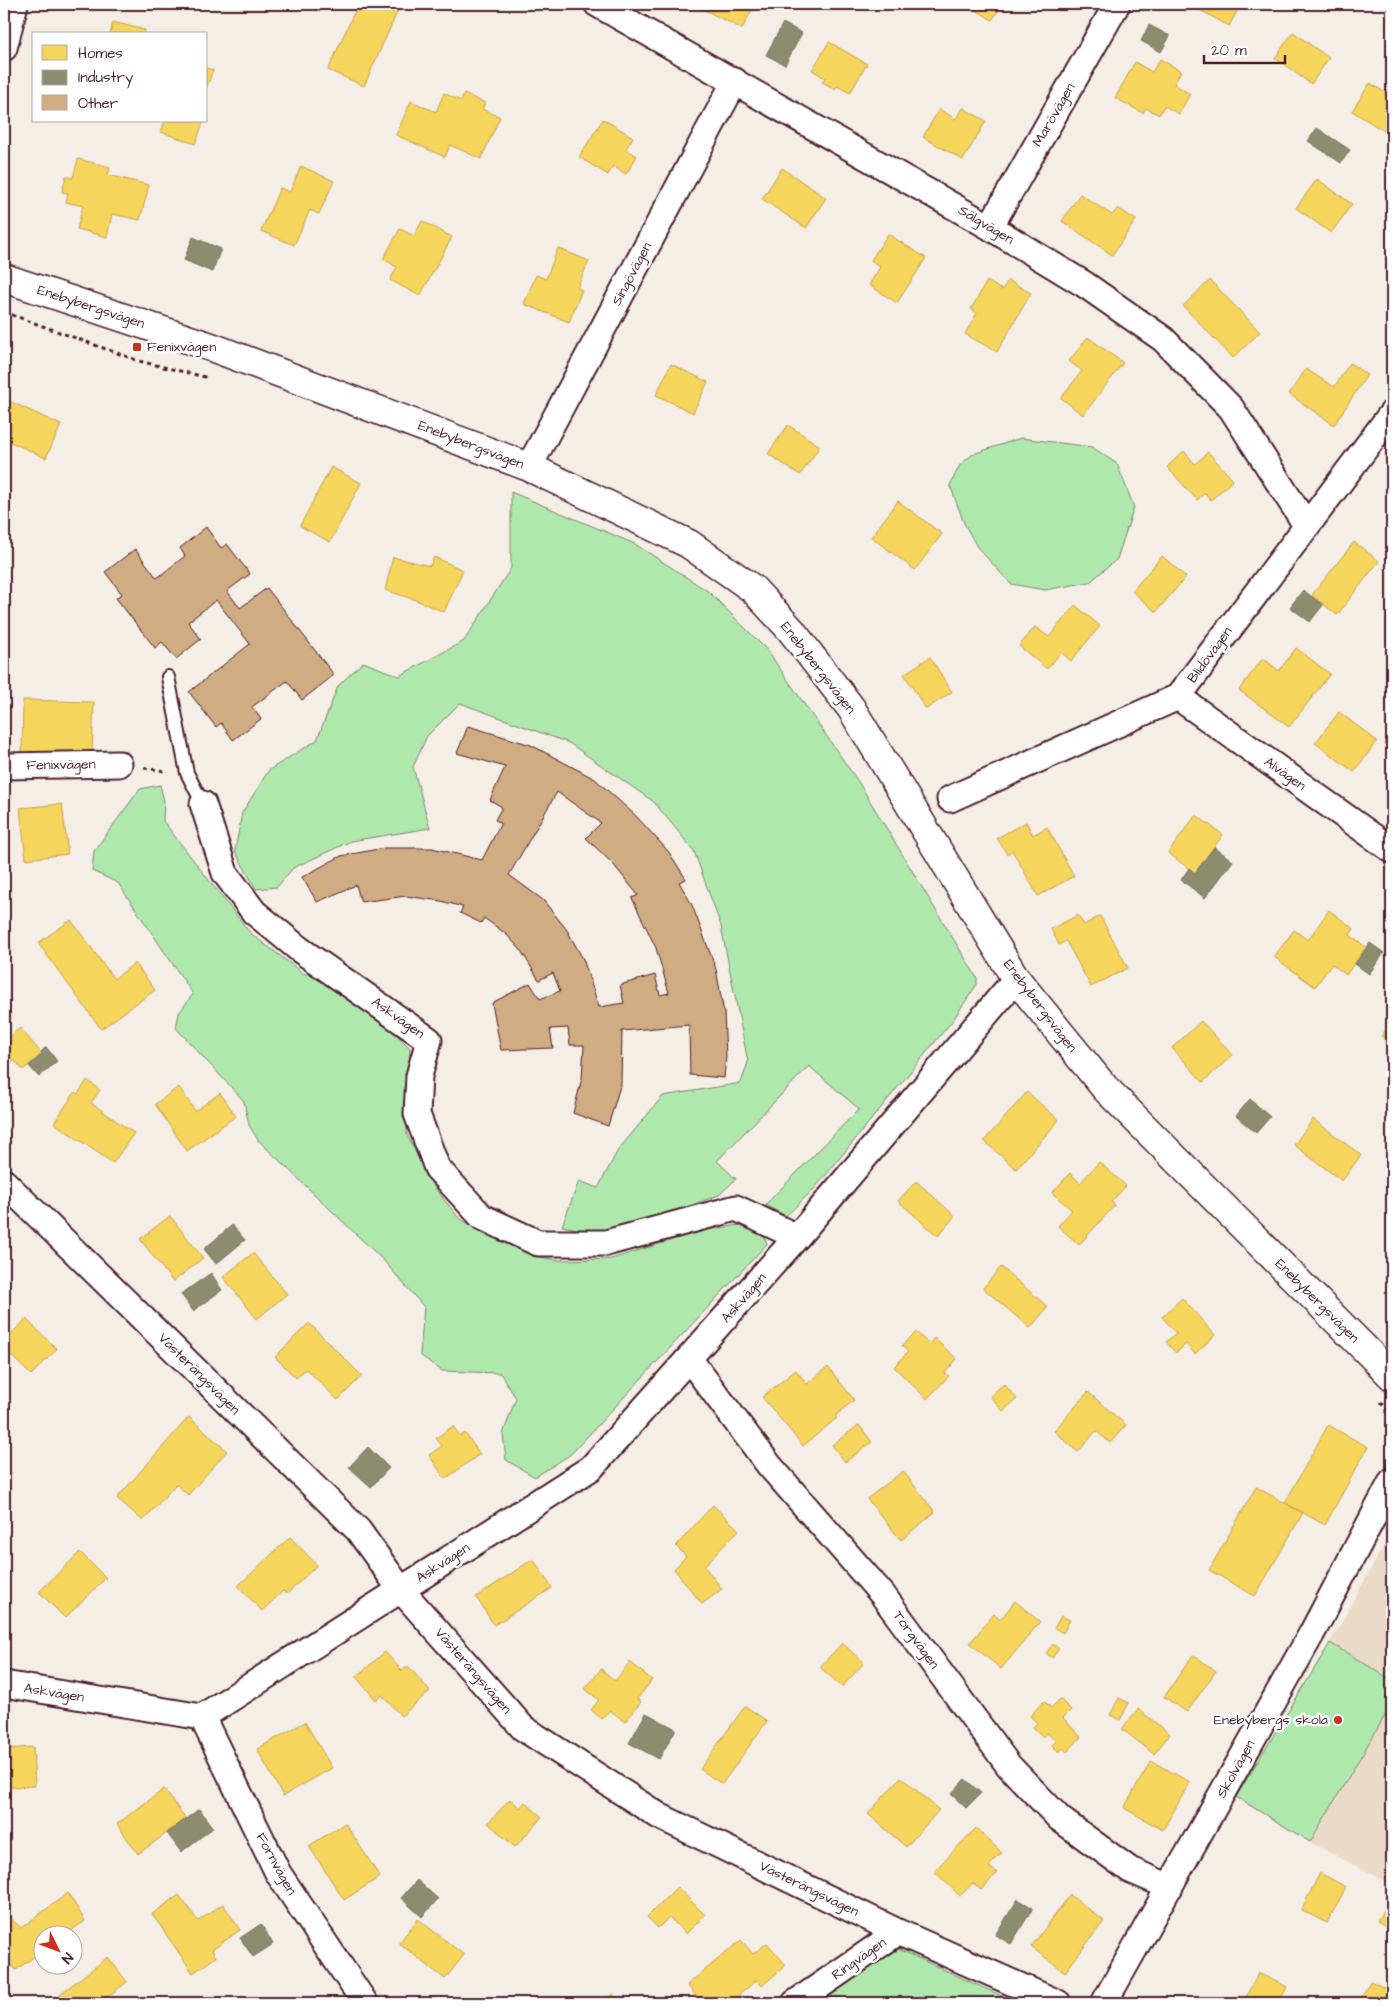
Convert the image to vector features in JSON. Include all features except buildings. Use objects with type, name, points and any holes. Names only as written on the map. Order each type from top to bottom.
[{"type":"main road","name":"Enebybergsvägen","points":[[4,278],[214,348],[529,468],[689,544],[753,588],[791,630],[851,708],[1016,979],[1105,1088],[1392,1376]]},
{"type":"street","points":[[4,48],[14,4]]},
{"type":"street","name":"Marövägen","points":[[990,227],[1117,4]]},
{"type":"street","name":"Sälgvägen","points":[[607,6],[990,227],[1084,284],[1163,339],[1231,408],[1306,525]]},
{"type":"street","name":"Singövägen","points":[[529,468],[735,81]]},
{"type":"street","name":"Blidövägen","points":[[950,799],[1178,697],[1392,412]]},
{"type":"street","name":"Alvägen","points":[[1178,697],[1392,850]]},
{"type":"street","name":"Fenixvägen","points":[[4,766],[119,764]]},
{"type":"street","name":"Askvägen","points":[[203,804],[225,873],[254,912],[299,949],[429,1040],[419,1076],[417,1114],[436,1168],[482,1217],[538,1243],[606,1243],[736,1208],[797,1237]]},
{"type":"street","name":"Askvägen","points":[[4,1684],[202,1717],[590,1468],[690,1360],[1016,979]]},
{"type":"street","name":"Västerängsvägen","points":[[4,1182],[358,1530],[401,1590],[523,1728],[659,1816],[898,1932],[1058,2003]]},
{"type":"street","name":"Torgvägen","points":[[690,1360],[769,1465],[882,1594],[1009,1766],[1060,1819],[1130,1870],[1170,1887]]},
{"type":"street","name":"Skolvägen","points":[[1104,2003],[1312,1633],[1392,1480]]},
{"type":"street","name":"Fornvägen","points":[[202,1717],[278,1874],[365,2003]]},
{"type":"street","name":"Ringvägen","points":[[795,2003],[898,1932]]},
{"type":"lane","points":[[168,677],[187,773],[203,804]]},
{"type":"path","points":[[4,312],[139,360],[211,378]]},
{"type":"path","points":[[119,764],[187,773]]},
{"type":"path","points":[[1379,1400],[1392,1414]]},
{"type":"shaded area","name":"Enebybergs skola","points":[[1392,1536],[1392,1885],[1310,1842],[1236,1798],[1330,1643],[1387,1540]]},
{"type":"green space","points":[[1021,438],[1092,447],[1117,464],[1134,507],[1117,559],[1090,582],[1045,590],[1011,584],[977,547],[964,523],[950,485],[960,465],[973,454]]},
{"type":"green space","points":[[511,492],[635,544],[709,592],[767,650],[859,783],[977,978],[977,984],[953,1020],[816,1187],[786,1216],[765,1205],[859,1109],[809,1066],[717,1161],[736,1179],[719,1195],[681,1209],[598,1233],[562,1226],[579,1181],[598,1188],[618,1150],[663,1096],[741,1083],[748,1062],[721,926],[694,851],[654,802],[569,743],[460,703],[427,736],[413,767],[430,828],[351,841],[293,868],[277,887],[256,889],[235,851],[242,813],[269,770],[317,740],[338,686],[363,662],[399,676],[464,641],[511,568]]},
{"type":"green space","points":[[160,785],[164,801],[163,821],[250,933],[304,974],[319,973],[376,1014],[410,1048],[407,1135],[431,1183],[458,1217],[485,1235],[539,1257],[559,1260],[611,1259],[701,1231],[745,1224],[762,1231],[767,1244],[571,1454],[535,1477],[506,1460],[503,1434],[516,1398],[500,1373],[442,1371],[420,1355],[424,1307],[384,1261],[258,1140],[249,1125],[244,1101],[176,1028],[179,1013],[193,994],[118,883],[92,871],[94,851],[140,789]]},
{"type":"green space","points":[[1330,1643],[1392,1680],[1392,1704],[1310,1842],[1236,1797]]},
{"type":"green space","points":[[898,1949],[1017,2003],[816,2003]]},
{"type":"place","name":"Fenixvägen","points":[[137,347]]},
{"type":"place","name":"Enebybergs skola","points":[[1338,1720]]}]
